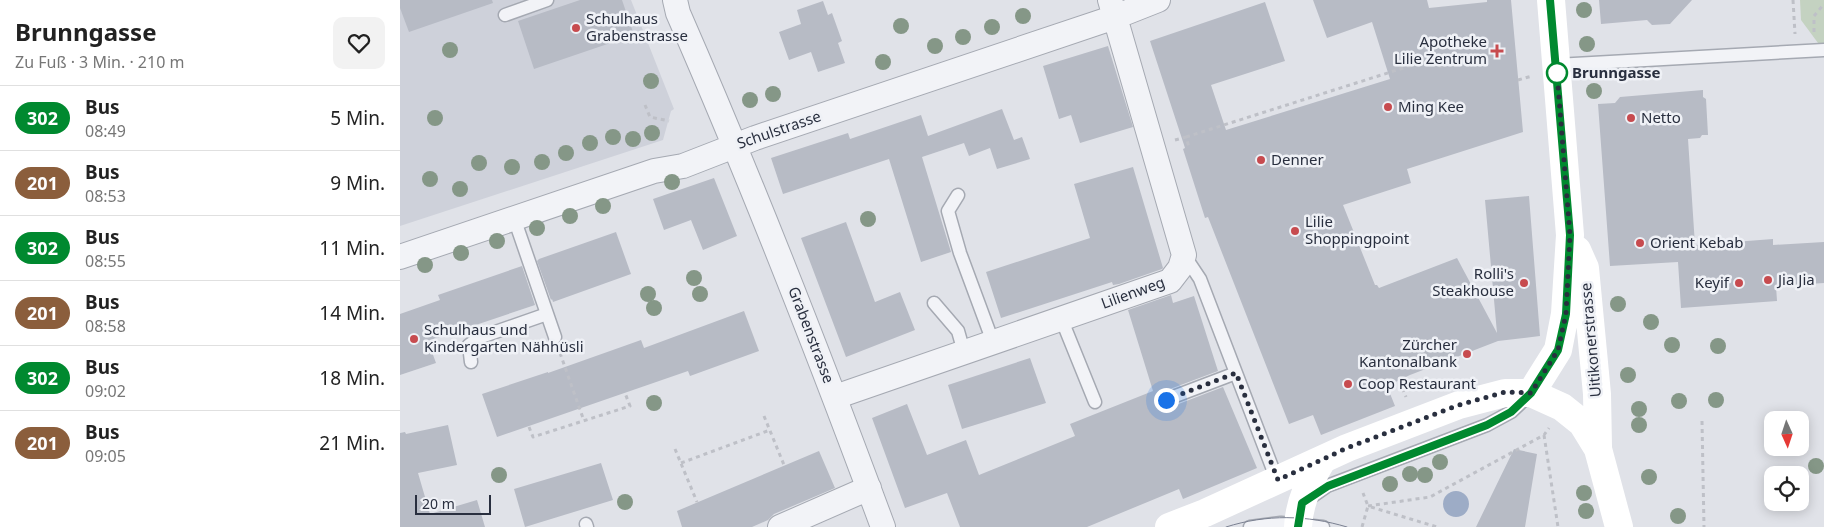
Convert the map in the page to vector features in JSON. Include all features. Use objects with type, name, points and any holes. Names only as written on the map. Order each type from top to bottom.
[{"type":"street","name":"Grabenstrasse","points":[[675,0],[678,13],[736,145],[835,396],[883,527]]},
{"type":"street","name":"Schulstrasse","points":[[400,257],[654,171],[683,166],[705,159],[736,145],[1112,9],[1158,0]]},
{"type":"street","name":"Uitikonerstrasse","points":[[1531,393],[1558,350],[1566,314],[1570,235],[1544,70],[1550,0]]},
{"type":"street","points":[[1112,9],[1184,255]]},
{"type":"street","name":"Uitikonerstrasse","points":[[1570,235],[1585,268],[1597,394],[1598,449]]},
{"type":"street","name":"Lilienweg","points":[[835,396],[1170,281],[1180,268],[1184,255]]},
{"type":"street","points":[[1169,527],[1205,513],[1347,448],[1459,405],[1505,392],[1531,393],[1562,407],[1582,423],[1598,449],[1619,527]]},
{"type":"street","points":[[1305,521],[1310,480],[1323,460]]},
{"type":"street","points":[[780,527],[869,488]]},
{"type":"lane","points":[[505,15],[547,0]]},
{"type":"lane","points":[[1544,70],[1819,50]]},
{"type":"lane","points":[[958,195],[948,212],[960,253],[993,342]]},
{"type":"lane","points":[[514,218],[554,337]]},
{"type":"lane","points":[[1184,255],[1200,279],[1278,480]]},
{"type":"lane","points":[[934,303],[958,331],[964,352]]},
{"type":"lane","points":[[471,362],[470,345],[481,337],[547,314]]},
{"type":"lane","points":[[1061,318],[1094,402]]},
{"type":"lane","points":[[1166,400],[1236,373]]},
{"type":"lane","points":[[1250,527],[1305,521],[1328,486],[1487,425],[1511,412],[1531,393]]},
{"type":"path","points":[[1793,0],[1796,52]]},
{"type":"path","points":[[1819,50],[1814,16],[1824,4]]},
{"type":"path","points":[[1186,137],[1438,57],[1441,68]]},
{"type":"path","points":[[1518,80],[1544,70]]},
{"type":"path","points":[[645,105],[650,117],[669,121]]},
{"type":"path","points":[[554,337],[584,421]]},
{"type":"path","points":[[1399,381],[1407,398]]},
{"type":"path","points":[[529,427],[533,438],[630,406],[625,393]]},
{"type":"path","points":[[764,416],[784,465]]},
{"type":"path","points":[[1702,421],[1704,527]]},
{"type":"path","points":[[681,463],[770,430]]},
{"type":"path","points":[[1368,506],[1430,497],[1544,435],[1558,527]]},
{"type":"path","points":[[675,449],[697,502]]},
{"type":"path","points":[[1362,527],[1368,506]]},
{"type":"path","points":[[1368,506],[1437,527]]},
{"type":"shaded area","points":[[400,0],[631,0],[674,109],[671,111],[663,140],[400,226]]},
{"type":"green space","points":[[1800,0],[1824,0],[1824,47],[1821,47],[1801,20]]},
{"type":"water","points":[[1456,491],[1466,494],[1469,504],[1466,514],[1456,517],[1446,514],[1443,504],[1446,494]]},
{"type":"building","points":[[400,0],[492,0],[493,3],[409,32],[400,8]]},
{"type":"building","name":"Schulhaus Grabenstrasse","points":[[580,0],[622,0],[634,35],[534,69],[518,21]]},
{"type":"building","name":"Lilie Shoppingpoint","points":[[1313,0],[1427,0],[1429,8],[1487,2],[1487,0],[1511,0],[1523,132],[1407,169],[1411,183],[1343,205],[1375,285],[1379,288],[1457,258],[1497,333],[1485,200],[1529,196],[1540,336],[1498,341],[1410,375],[1387,386],[1395,406],[1321,435],[1313,415],[1289,424],[1208,217],[1205,218],[1183,149],[1185,148],[1150,41],[1265,2],[1285,61],[1211,85],[1226,130],[1390,79],[1372,22],[1327,38]]},
{"type":"building","points":[[1599,0],[1692,0],[1670,24],[1652,25],[1647,20],[1601,24]]},
{"type":"building","points":[[823,1],[828,15],[832,13],[842,41],[838,43],[845,63],[818,72],[811,52],[789,60],[779,32],[801,24],[797,10]]},
{"type":"building","points":[[1108,46],[1133,127],[1080,143],[1071,115],[1059,119],[1043,66]]},
{"type":"building","points":[[1703,90],[1703,97],[1706,99],[1708,135],[1688,139],[1695,245],[1773,239],[1773,245],[1824,242],[1824,283],[1776,286],[1777,301],[1681,308],[1678,262],[1610,266],[1598,104],[1615,103],[1620,97]]},
{"type":"building","points":[[1002,109],[1014,140],[1022,137],[1030,159],[997,169],[990,148],[969,156],[964,143],[922,157],[951,252],[921,262],[889,159],[783,194],[771,158],[848,133],[850,139],[921,115],[928,136]]},
{"type":"building","points":[[1133,167],[1163,268],[1119,284],[1113,285],[1112,282],[1001,318],[986,272],[1090,238],[1074,184]]},
{"type":"building","points":[[714,178],[737,236],[703,250],[691,220],[664,230],[653,199]]},
{"type":"building","points":[[846,222],[875,302],[900,292],[915,330],[846,357],[801,238]]},
{"type":"building","points":[[616,232],[631,274],[553,302],[537,261]]},
{"type":"building","points":[[522,266],[535,305],[428,341],[436,363],[400,375],[400,314],[440,300],[438,295]]},
{"type":"building","points":[[1171,295],[1173,303],[1194,296],[1218,371],[1162,392],[1157,398],[1158,403],[1163,408],[1168,408],[1223,387],[1257,468],[1183,499],[1179,489],[1087,527],[960,527],[947,493],[905,508],[872,418],[907,404],[927,455],[966,440],[979,475],[1075,436],[1070,424],[1153,391],[1128,310]]},
{"type":"building","points":[[744,311],[759,351],[690,376],[688,371],[497,437],[482,394],[641,340],[644,348]]},
{"type":"building","points":[[1030,358],[1046,403],[962,429],[948,385]]},
{"type":"building","points":[[448,425],[457,465],[418,473],[430,514],[477,500],[485,527],[400,527],[400,433],[405,432],[406,434]]},
{"type":"building","points":[[1514,449],[1537,454],[1525,527],[1476,527]]},
{"type":"building","points":[[819,451],[835,488],[774,514],[768,520],[752,527],[682,527],[677,511]]},
{"type":"building","points":[[601,463],[613,500],[525,527],[514,489]]},
{"type":"tram line","points":[[1226,527],[1272,518],[1302,518],[1347,527]]},
{"type":"bus line","name":"302","points":[[1298,527],[1302,503],[1328,486],[1487,425],[1511,412],[1531,393],[1558,350],[1566,314],[1570,235],[1550,0]]},
{"type":"place","name":"Schulhaus Grabenstrasse","points":[[576,28]]},
{"type":"place","name":"Apotheke Lilie Zentrum","points":[[1497,51]]},
{"type":"place","name":"Brunngasse","points":[[1557,73]]},
{"type":"place","name":"Ming Kee","points":[[1388,107]]},
{"type":"place","name":"Netto","points":[[1631,118]]},
{"type":"place","name":"Denner","points":[[1261,160]]},
{"type":"place","name":"Lilie Shoppingpoint","points":[[1295,231]]},
{"type":"place","name":"Orient Kebab","points":[[1640,243]]},
{"type":"place","name":"Jia Jia","points":[[1768,280]]},
{"type":"place","name":"Rolli's Steakhouse","points":[[1524,283]]},
{"type":"place","name":"Keyif","points":[[1739,283]]},
{"type":"place","name":"Schulhaus und Kindergarten Nähhüsli","points":[[414,339]]},
{"type":"place","name":"Zürcher Kantonalbank","points":[[1467,354]]},
{"type":"place","name":"Coop Restaurant","points":[[1348,384]]},
{"type":"route","points":[[1166,400],[1236,373],[1278,480],[1347,448],[1459,405],[1505,392],[1531,393],[1558,350],[1566,314],[1570,235],[1557,73]]}]
